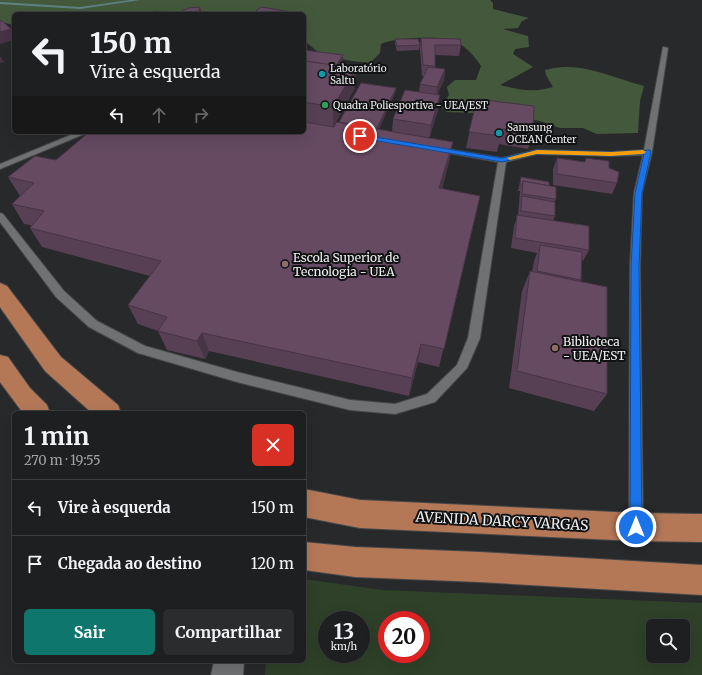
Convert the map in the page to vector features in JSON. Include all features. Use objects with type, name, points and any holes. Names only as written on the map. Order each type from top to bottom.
[{"type":"main road","points":[[0,291],[53,364],[107,411]]},
{"type":"main road","points":[[0,364],[36,411]]},
{"type":"main road","name":"AVENIDA DARCY VARGAS","points":[[306,503],[360,514],[636,527],[702,528]]},
{"type":"main road","points":[[306,556],[355,562],[479,567],[702,580]]},
{"type":"street","points":[[227,675],[229,663]]},
{"type":"lane","points":[[636,527],[635,267],[638,193],[648,152],[665,48]]},
{"type":"lane","points":[[0,167],[80,134]]},
{"type":"lane","points":[[428,147],[502,160],[537,152],[611,154],[648,152]]},
{"type":"lane","points":[[0,216],[60,294],[93,324],[142,350],[237,377],[350,405],[395,409],[431,398],[461,368],[474,338],[502,160]]},
{"type":"green space","points":[[0,0],[490,0],[493,3],[493,9],[529,18],[522,21],[518,28],[503,29],[528,36],[529,47],[515,49],[513,54],[533,67],[500,85],[526,90],[546,89],[553,87],[546,75],[545,70],[558,67],[570,67],[595,71],[644,86],[640,101],[638,133],[597,134],[583,128],[560,128],[540,121],[497,114],[447,112],[441,107],[449,95],[447,87],[455,80],[476,80],[481,66],[468,50],[460,44],[451,40],[436,38],[396,40],[381,44],[380,53],[370,63],[336,58],[317,51],[306,43],[306,12],[12,12],[12,25],[0,22]]},
{"type":"green space","points":[[306,579],[382,590],[702,603],[702,675],[265,675],[266,663],[306,663]]},
{"type":"building","points":[[200,7],[199,12],[182,12],[188,8]]},
{"type":"building","points":[[261,7],[292,12],[255,12]]},
{"type":"building","points":[[154,11],[182,12],[153,12]]},
{"type":"building","points":[[1,20],[11,29],[0,32]]},
{"type":"building","points":[[421,38],[460,39],[461,45],[435,45],[435,66],[423,65]]},
{"type":"building","points":[[395,39],[418,39],[420,45],[397,46]]},
{"type":"building","points":[[306,50],[343,55],[336,66],[306,61]]},
{"type":"building","points":[[306,61],[356,68],[333,107],[306,102]]},
{"type":"building","points":[[428,67],[445,69],[437,87],[420,84]]},
{"type":"building","points":[[361,83],[396,88],[377,128],[339,122]]},
{"type":"building","points":[[405,90],[440,95],[431,125],[393,119]]},
{"type":"building","points":[[477,99],[534,106],[533,133],[502,129],[501,136],[469,132]]},
{"type":"building","name":"Escola Superior de Tecnologia - UEA","points":[[306,122],[334,127],[336,122],[453,142],[439,188],[480,196],[444,349],[421,344],[412,378],[202,333],[197,341],[158,331],[167,317],[128,305],[161,261],[30,228],[44,211],[12,204],[34,183],[8,177],[35,156],[56,160],[87,134],[306,134]]},
{"type":"building","points":[[557,158],[585,162],[586,158],[609,161],[609,168],[619,172],[617,183],[557,174]]},
{"type":"building","points":[[521,177],[549,182],[549,186],[523,181],[522,186],[520,185]]},
{"type":"building","points":[[523,181],[556,187],[556,199],[522,194]]},
{"type":"building","points":[[522,196],[555,202],[555,216],[521,211]]},
{"type":"building","points":[[517,215],[589,226],[589,250],[515,238]]},
{"type":"building","points":[[540,245],[582,252],[581,280],[537,271]]},
{"type":"building","name":"Biblioteca - UEA/EST","points":[[530,271],[607,287],[607,394],[517,371]]},
{"type":"waterway","points":[[0,3],[80,8],[138,0]]},
{"type":"slow traffic","points":[[510,158],[537,152],[611,154],[643,152]]},
{"type":"place","name":"Laboratório Saltu","points":[[322,74]]},
{"type":"place","name":"Quadra Poliesportiva - UEA/EST","points":[[325,105]]},
{"type":"place","name":"Samsung OCEAN Center","points":[[499,133]]},
{"type":"place","name":"Escola Superior de Tecnologia - UEA","points":[[285,264]]},
{"type":"place","name":"Biblioteca - UEA/EST","points":[[555,348]]},
{"type":"route","points":[[360,136],[502,160],[537,152],[611,154],[648,152],[638,193],[635,267],[636,527]]}]
